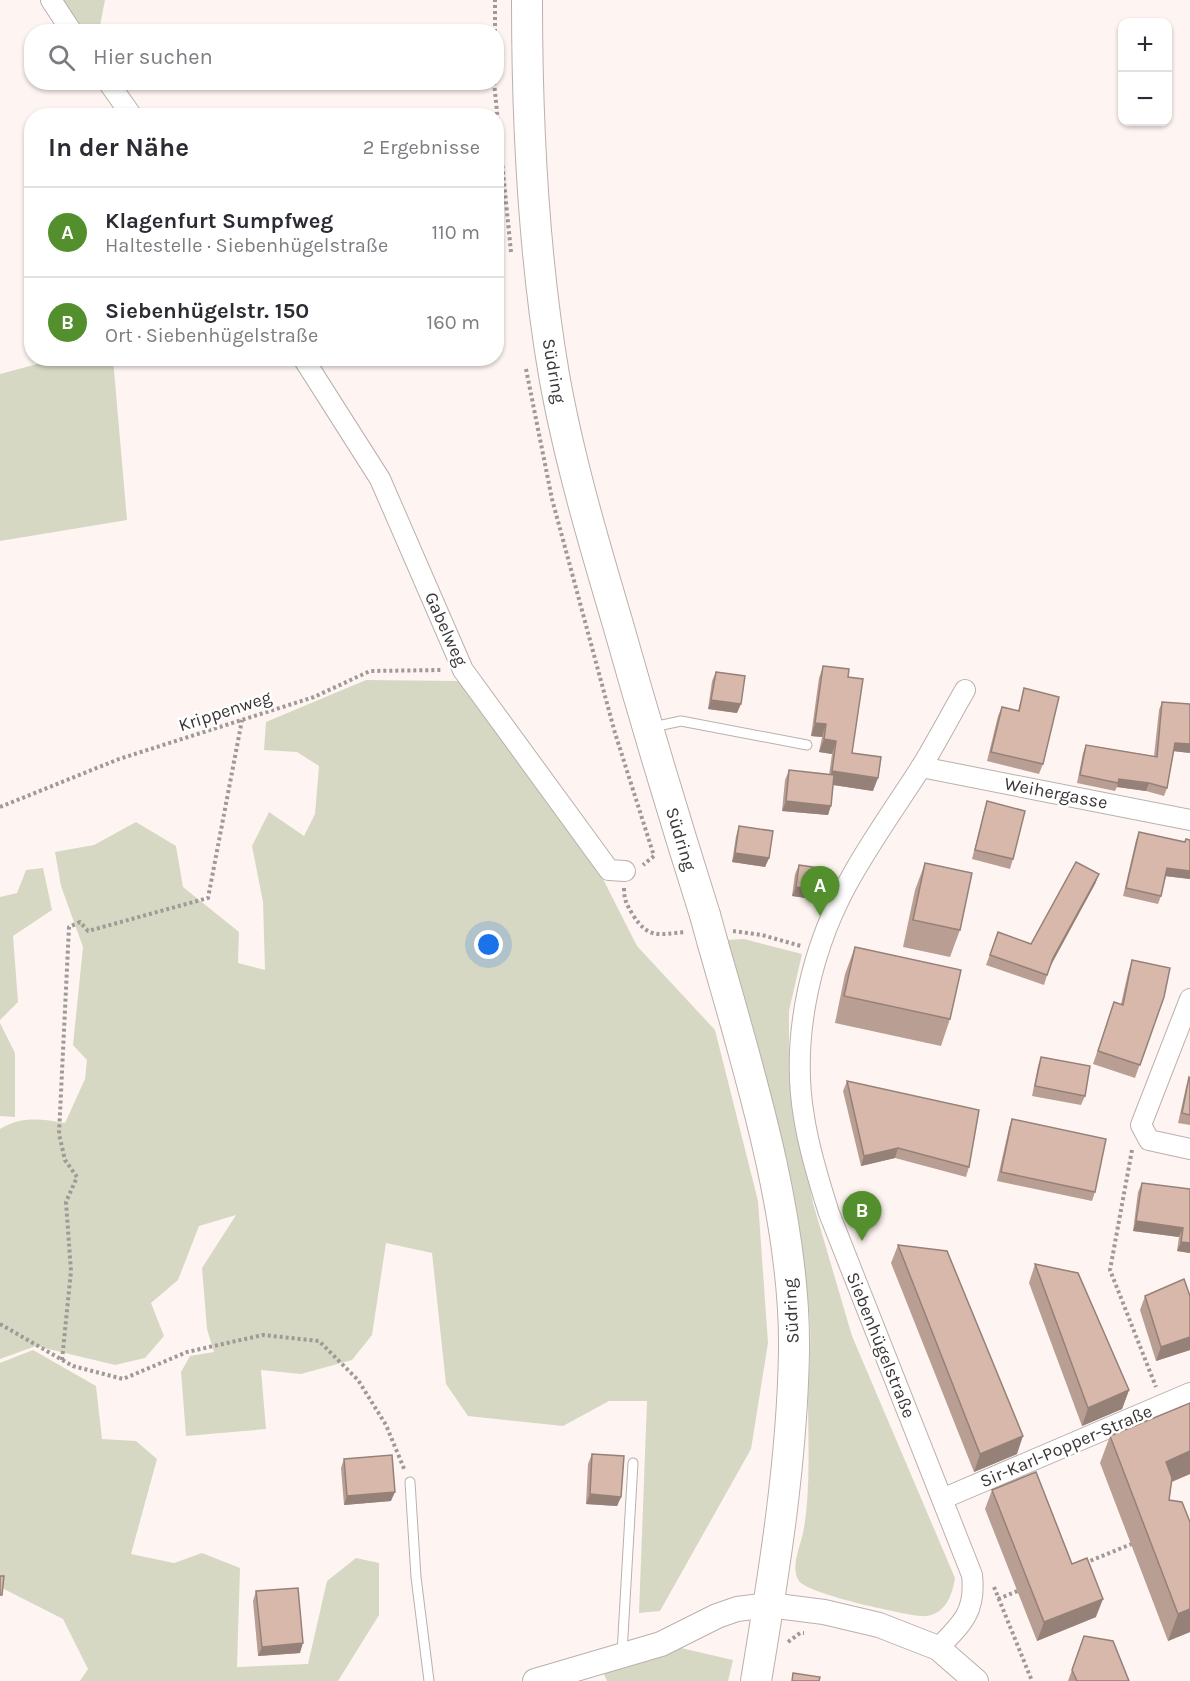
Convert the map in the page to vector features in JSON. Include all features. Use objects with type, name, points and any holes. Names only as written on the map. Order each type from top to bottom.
[{"type":"main road","name":"Südring","points":[[527,0],[527,116],[544,305],[554,376],[574,472],[744,1053],[771,1165],[788,1263],[794,1351],[784,1491],[756,1681]]},
{"type":"street","points":[[51,0],[67,24]]},
{"type":"street","points":[[114,90],[126,108]]},
{"type":"street","name":"Gabelweg","points":[[308,366],[380,479],[463,670],[609,870],[625,871]]},
{"type":"street","name":"Siebenhügelstraße","points":[[938,1648],[957,1629],[970,1611],[974,1594],[972,1575],[826,1204],[813,1164],[803,1115],[800,1068],[806,1002],[820,951],[837,908],[853,873],[921,767],[965,690]]},
{"type":"street","name":"Weihergasse","points":[[921,767],[1190,820]]},
{"type":"street","points":[[1190,999],[1141,1125],[1149,1140],[1190,1149]]},
{"type":"street","name":"Sir-Karl-Popper-Straße","points":[[942,1498],[1190,1393]]},
{"type":"street","points":[[535,1681],[661,1644],[717,1616],[737,1609],[769,1605],[824,1612],[879,1625],[938,1648],[976,1681]]},
{"type":"lane","points":[[648,728],[681,721],[807,745]]},
{"type":"lane","points":[[622,1657],[633,1464]]},
{"type":"lane","points":[[410,1482],[416,1577],[429,1681]]},
{"type":"path","points":[[495,0],[495,24]]},
{"type":"path","name":"Krippenweg","points":[[0,807],[119,759],[314,697],[370,671],[463,670]]},
{"type":"path","points":[[62,1360],[71,1270],[66,1202],[77,1177],[65,1160],[59,1134],[69,927],[80,922],[88,931],[207,898],[242,720]]},
{"type":"path","points":[[1149,1140],[1133,1145],[1110,1270],[1163,1405]]},
{"type":"path","points":[[0,1324],[73,1366],[123,1379],[187,1352],[263,1335],[319,1341],[358,1380],[386,1425],[410,1482]]},
{"type":"path","points":[[1083,1564],[1137,1542]]},
{"type":"path","points":[[998,1599],[1030,1586]]},
{"type":"path","points":[[785,1644],[800,1633],[811,1634]]},
{"type":"green space","points":[[60,0],[105,0],[100,24],[78,24]]},
{"type":"green space","points":[[30,366],[114,366],[127,520],[0,541],[0,374]]},
{"type":"green space","points":[[366,680],[459,681],[602,877],[637,946],[715,1030],[758,1201],[768,1343],[751,1449],[660,1611],[639,1613],[647,1401],[609,1401],[563,1426],[468,1416],[446,1384],[432,1253],[386,1243],[372,1335],[352,1360],[301,1374],[261,1370],[266,1429],[186,1436],[181,1372],[190,1356],[214,1352],[207,1329],[202,1268],[236,1215],[199,1226],[178,1280],[151,1303],[164,1336],[145,1358],[115,1365],[36,1346],[0,1359],[0,1129],[24,1120],[65,1123],[85,1079],[87,1060],[73,1045],[83,947],[61,886],[55,852],[94,845],[136,822],[176,846],[183,887],[239,932],[238,963],[265,970],[263,902],[252,846],[269,812],[304,836],[315,814],[319,766],[297,752],[264,750],[266,722]]},
{"type":"green space","points":[[43,868],[52,910],[13,936],[18,1002],[0,1020],[0,897],[17,893],[26,870]]},
{"type":"green space","points":[[744,939],[802,954],[789,1011],[789,1077],[813,1203],[852,1336],[955,1578],[952,1593],[945,1605],[935,1614],[928,1616],[894,1612],[819,1592],[806,1586],[796,1576],[798,1551],[806,1517],[808,1483],[809,1311],[797,1217],[788,1170],[753,1031],[726,940]]},
{"type":"green space","points":[[0,1023],[15,1053],[15,1117],[0,1116]]},
{"type":"green space","points":[[33,1350],[96,1386],[102,1439],[136,1441],[157,1459],[131,1554],[174,1563],[202,1553],[240,1568],[237,1667],[308,1664],[327,1581],[356,1558],[379,1563],[379,1615],[338,1681],[80,1681],[88,1669],[63,1619],[0,1587],[0,1363]]},
{"type":"green space","points":[[681,1648],[733,1660],[728,1681],[607,1681],[603,1672]]},
{"type":"building","points":[[823,666],[849,669],[848,677],[863,679],[852,753],[881,757],[878,778],[832,771],[836,741],[824,739],[826,724],[815,723]]},
{"type":"building","points":[[716,672],[745,676],[741,704],[711,700]]},
{"type":"building","points":[[1024,688],[1059,697],[1043,764],[991,752],[1002,707],[1019,711]]},
{"type":"building","points":[[1162,702],[1190,704],[1190,744],[1175,743],[1167,788],[1119,779],[1118,783],[1080,775],[1086,745],[1157,757]]},
{"type":"building","points":[[789,770],[834,775],[831,806],[786,801]]},
{"type":"building","points":[[987,801],[1025,811],[1013,859],[975,850]]},
{"type":"building","points":[[739,826],[773,831],[769,858],[735,853]]},
{"type":"building","points":[[1139,832],[1185,842],[1186,839],[1190,840],[1190,871],[1167,868],[1161,896],[1126,888]]},
{"type":"building","points":[[1076,862],[1099,874],[1053,958],[1047,975],[990,955],[998,932],[1031,944]]},
{"type":"building","points":[[925,863],[972,873],[960,930],[913,920]]},
{"type":"building","points":[[799,865],[819,868],[816,890],[796,887]]},
{"type":"building","points":[[855,947],[961,970],[950,1019],[844,996]]},
{"type":"building","points":[[1132,960],[1170,968],[1164,997],[1140,1065],[1098,1051],[1114,1002],[1123,1005]]},
{"type":"building","points":[[1041,1057],[1090,1066],[1085,1096],[1035,1086]]},
{"type":"building","points":[[1190,1078],[1190,1115],[1182,1113]]},
{"type":"building","points":[[847,1081],[979,1110],[969,1167],[898,1148],[864,1156]]},
{"type":"building","points":[[1012,1119],[1106,1139],[1095,1192],[1001,1172]]},
{"type":"building","points":[[1142,1183],[1190,1189],[1190,1243],[1181,1242],[1183,1228],[1136,1221]]},
{"type":"building","points":[[898,1245],[947,1251],[1023,1436],[980,1454]]},
{"type":"building","points":[[1035,1264],[1078,1273],[1129,1390],[1088,1408]]},
{"type":"building","points":[[1184,1279],[1190,1296],[1190,1337],[1161,1347],[1145,1296]]},
{"type":"building","points":[[1190,1403],[1190,1451],[1166,1462],[1172,1478],[1169,1500],[1182,1502],[1190,1522],[1190,1609],[1178,1614],[1110,1436]]},
{"type":"building","points":[[592,1454],[624,1456],[621,1497],[590,1494]]},
{"type":"building","points":[[392,1455],[395,1492],[347,1496],[344,1459]]},
{"type":"building","points":[[1036,1472],[1072,1564],[1087,1558],[1103,1599],[1044,1622],[992,1490]]},
{"type":"building","points":[[0,1576],[4,1576],[2,1595],[0,1595]]},
{"type":"building","points":[[298,1588],[303,1643],[262,1647],[256,1591]]},
{"type":"building","points":[[1084,1636],[1113,1641],[1129,1681],[1077,1681],[1072,1670]]},
{"type":"building","points":[[793,1673],[820,1677],[819,1681],[792,1681]]},
{"type":"place","name":"Klagenfurt Sumpfweg","points":[[820,916]]},
{"type":"place","name":"Siebenhügelstr. 150","points":[[862,1241]]}]
